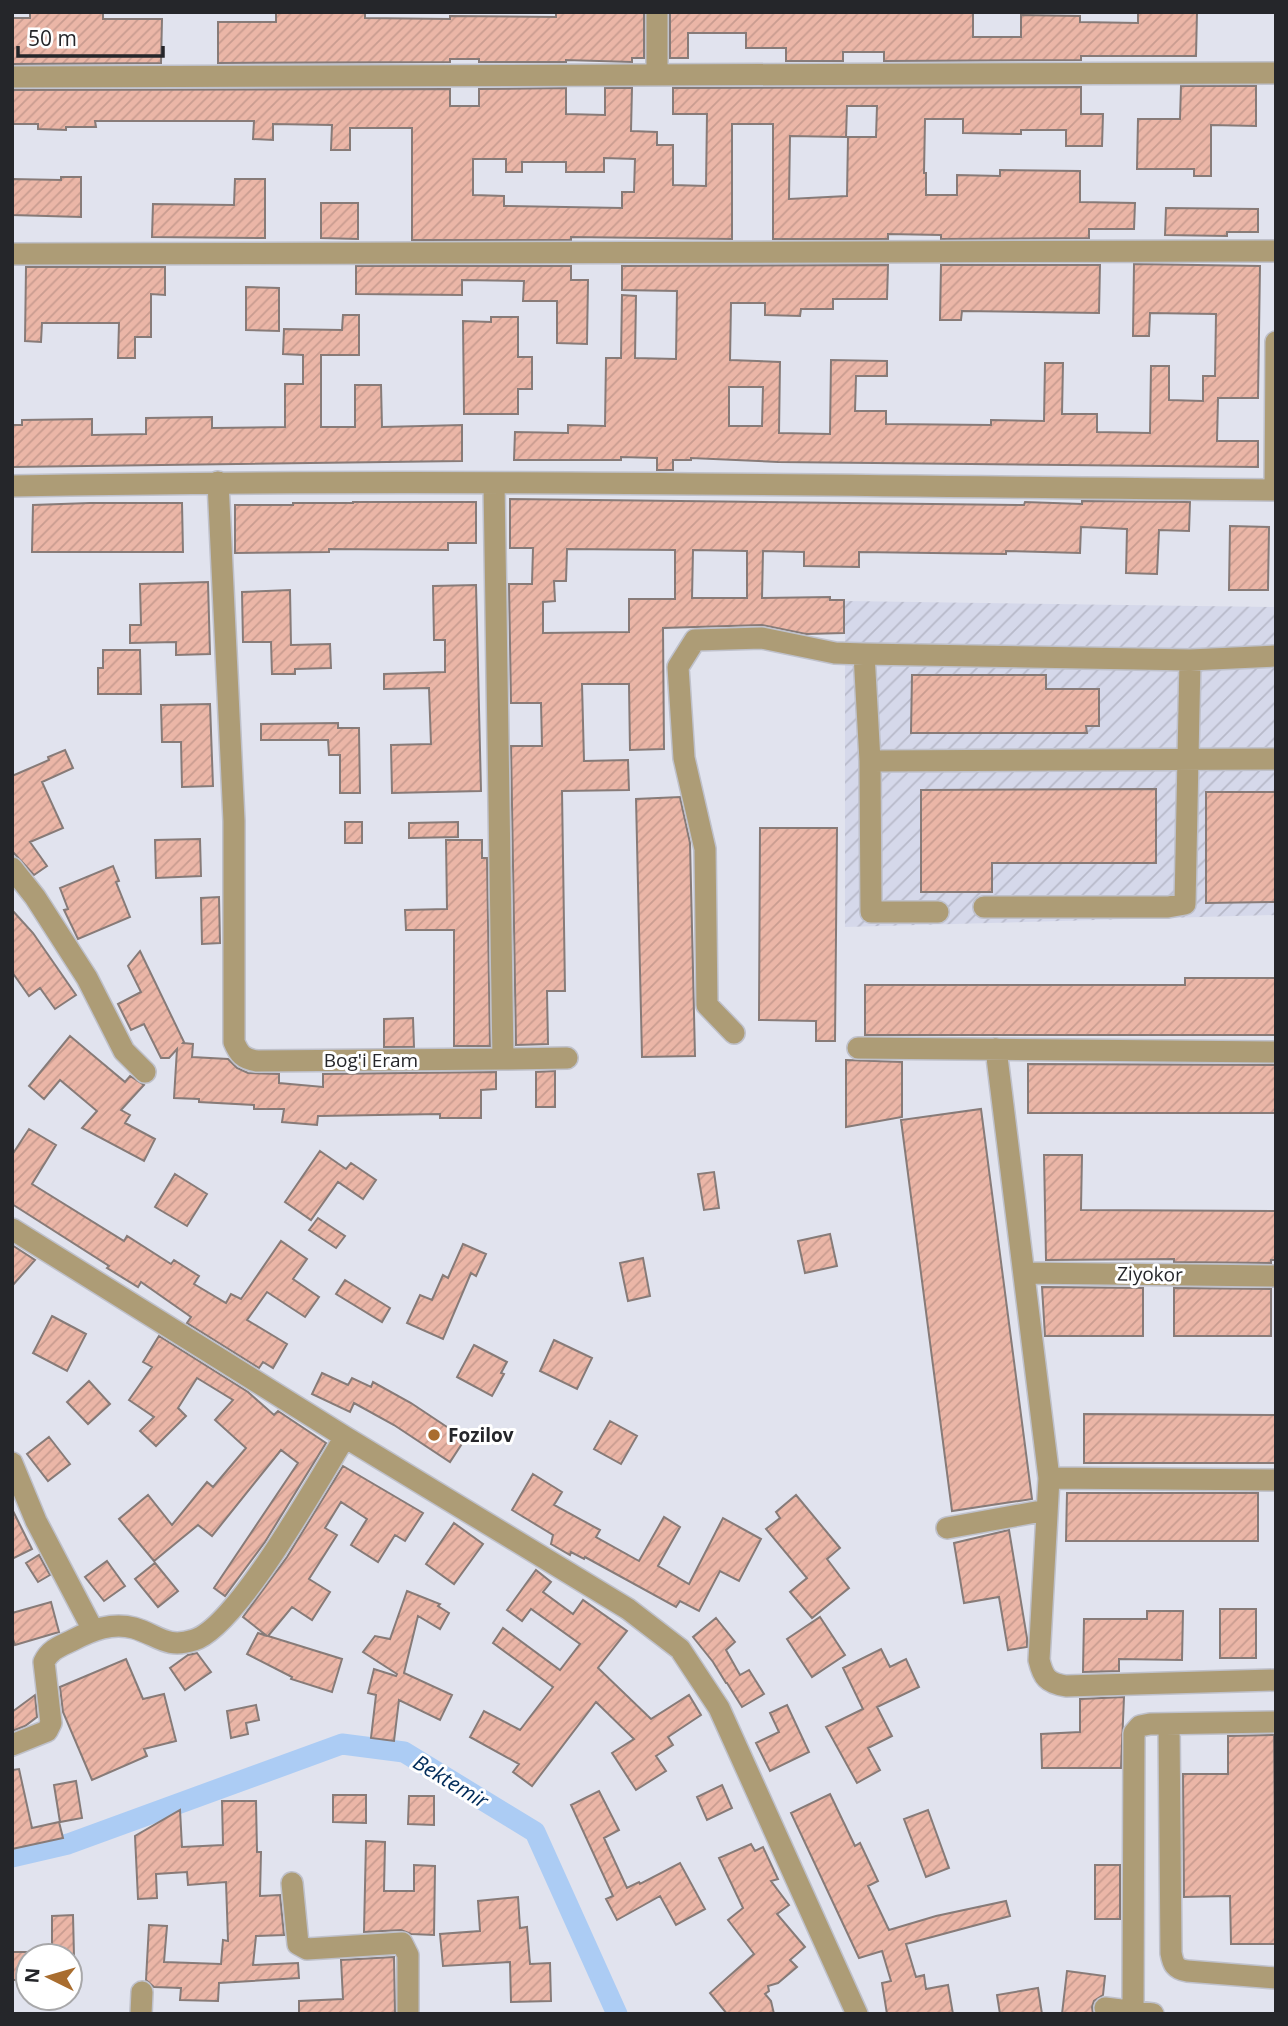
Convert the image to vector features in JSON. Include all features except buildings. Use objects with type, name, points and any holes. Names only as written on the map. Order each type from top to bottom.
[{"type":"street","points":[[657,12],[657,75]]},
{"type":"street","points":[[12,77],[1276,73]]},
{"type":"street","points":[[12,254],[1276,250]]},
{"type":"street","points":[[12,486],[218,482],[494,482],[1275,489],[1276,342]]},
{"type":"street","name":"Bog'i Eram","points":[[218,482],[234,821],[234,1042],[240,1054],[248,1060],[257,1061],[567,1058]]},
{"type":"street","points":[[494,482],[503,1059]]},
{"type":"street","points":[[734,1033],[707,1005],[705,849],[684,758],[678,667],[695,640],[762,638],[835,653],[864,654],[1190,660],[1276,656]]},
{"type":"street","points":[[864,654],[870,761],[871,912],[938,912]]},
{"type":"street","points":[[984,907],[1168,907],[1185,904],[1190,660]]},
{"type":"street","points":[[870,761],[1276,759]]},
{"type":"street","points":[[12,868],[35,897],[87,978],[124,1051],[145,1072]]},
{"type":"street","points":[[858,1048],[1276,1052]]},
{"type":"street","points":[[996,1049],[1049,1478],[1039,1660],[1043,1676],[1052,1684],[1066,1686],[1276,1680]]},
{"type":"street","points":[[12,1229],[345,1437],[628,1609],[680,1649],[719,1708],[858,2014]]},
{"type":"street","name":"Ziyokor","points":[[1024,1273],[1276,1276]]},
{"type":"street","points":[[12,1745],[47,1731],[51,1723],[44,1662],[48,1654],[93,1630],[114,1626],[134,1628],[159,1640],[178,1643],[197,1640],[219,1624],[265,1566],[345,1437]]},
{"type":"street","points":[[12,1463],[36,1521],[93,1630]]},
{"type":"street","points":[[1049,1478],[1276,1479]]},
{"type":"street","points":[[947,1528],[1047,1510]]},
{"type":"street","points":[[1105,2008],[1143,2012],[1133,1732],[1140,1726],[1276,1722]]},
{"type":"street","points":[[1169,1724],[1173,1964],[1179,1970],[1276,1978]]},
{"type":"street","points":[[292,1883],[298,1944],[307,1949],[402,1943],[408,1955],[408,2014]]},
{"type":"street","points":[[141,2014],[142,1992]]},
{"type":"shaded area","points":[[845,601],[1276,607],[1276,915],[845,927]]},
{"type":"waterway","name":"Bektemir","points":[[12,1857],[68,1844],[342,1744],[404,1752],[535,1832],[617,2014]]},
{"type":"place","name":"Fozilov","points":[[434,1435]]}]
